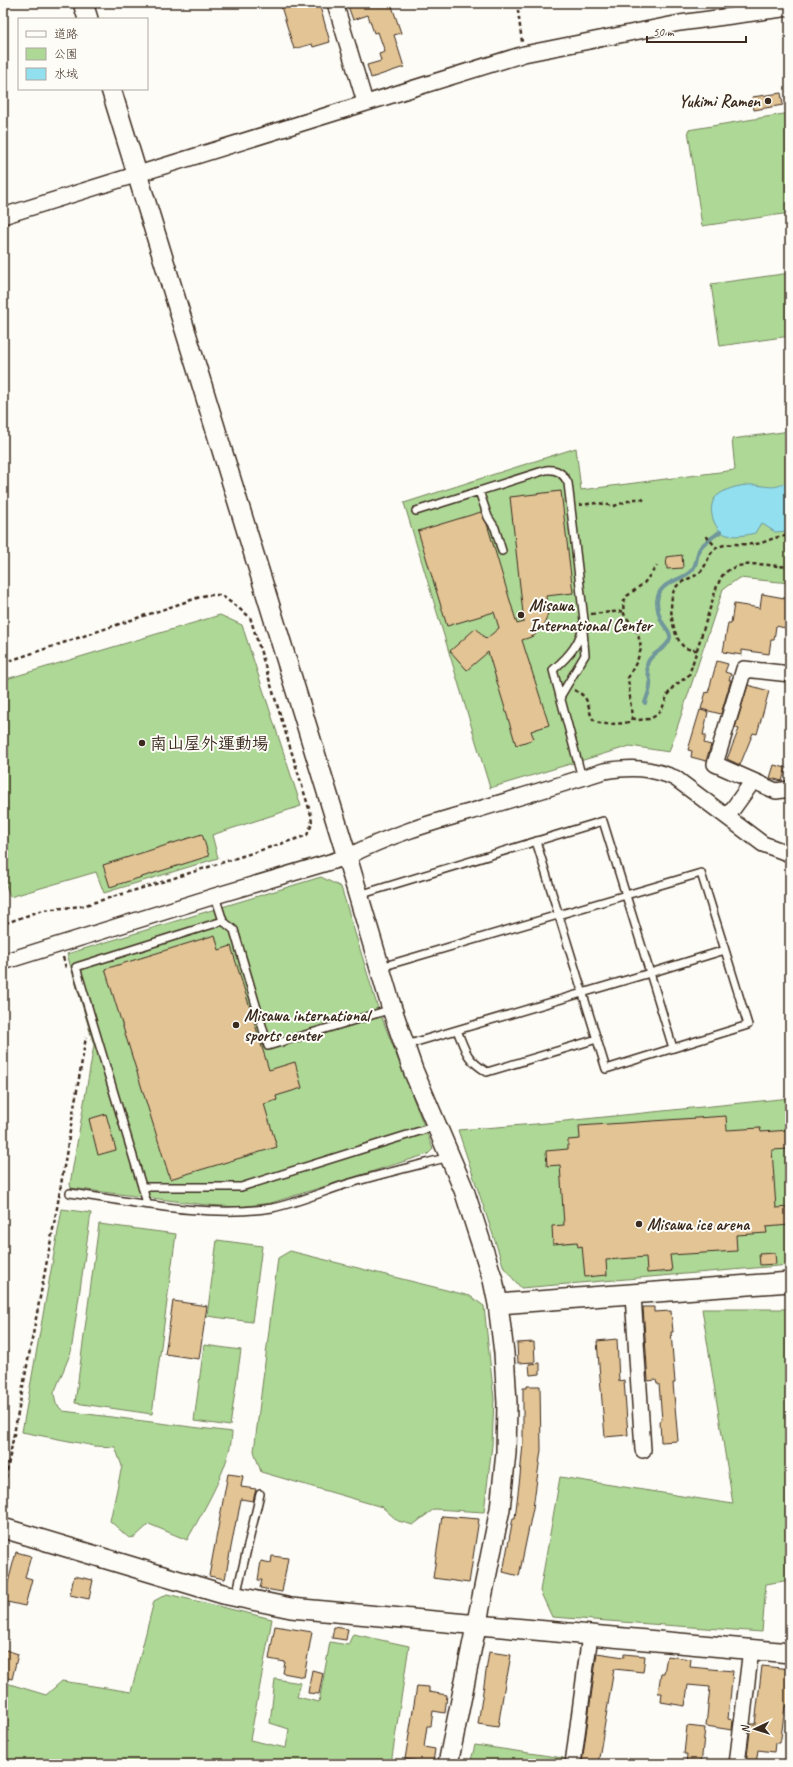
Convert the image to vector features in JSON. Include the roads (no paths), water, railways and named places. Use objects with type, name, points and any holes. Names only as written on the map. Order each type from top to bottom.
[{"type":"street","points":[[83,3],[88,18]]},
{"type":"street","points":[[335,3],[365,102]]},
{"type":"street","points":[[3,216],[138,175],[365,102],[524,54],[680,23],[790,8]]},
{"type":"street","points":[[110,90],[138,175],[359,895],[392,1009],[413,1070],[464,1190],[493,1280],[498,1304],[504,1353],[507,1403],[506,1453],[500,1509],[448,1764]]},
{"type":"street","points":[[790,674],[744,669],[715,764],[776,791],[790,789]]},
{"type":"street","points":[[3,962],[215,896],[347,857],[367,846],[411,830],[604,771],[625,768],[659,772],[674,778],[699,795],[763,844],[790,854]]},
{"type":"street","points":[[726,817],[753,781]]},
{"type":"street","points":[[498,1304],[790,1282]]},
{"type":"street","points":[[633,1295],[643,1450]]},
{"type":"street","points":[[3,1528],[236,1597],[291,1608],[477,1626],[790,1653]]},
{"type":"street","points":[[573,1764],[590,1635]]},
{"type":"street","points":[[737,1764],[751,1650]]},
{"type":"lane","points":[[416,510],[534,473],[551,469],[564,475],[568,484],[583,614],[585,655],[560,697]]},
{"type":"lane","points":[[478,490],[488,517],[495,528],[502,551]]},
{"type":"lane","points":[[582,778],[553,670],[571,654],[576,647],[583,629]]},
{"type":"lane","points":[[359,895],[603,821],[673,1048]]},
{"type":"lane","points":[[379,968],[559,916],[701,873],[748,1025],[606,1069],[596,1039],[559,916],[536,841]]},
{"type":"lane","points":[[215,896],[223,921],[234,930],[268,1046],[392,1009]]},
{"type":"lane","points":[[147,1203],[76,967],[223,921]]},
{"type":"lane","points":[[405,1045],[725,950]]},
{"type":"lane","points":[[457,1030],[467,1056],[487,1072],[596,1039]]},
{"type":"lane","points":[[142,1187],[241,1187],[436,1125]]},
{"type":"lane","points":[[70,1193],[224,1211],[273,1207],[348,1184],[450,1157]]},
{"type":"lane","points":[[236,1597],[260,1494]]},
{"type":"water","points":[[790,478],[790,531],[775,532],[761,523],[755,533],[734,536],[722,533],[718,528],[712,517],[711,511],[714,499],[722,492],[732,488],[752,485],[774,487],[786,482]]},
{"type":"waterway","points":[[645,703],[650,683],[647,668],[648,662],[669,642],[670,638],[669,631],[659,615],[657,601],[661,589],[692,570],[701,547],[720,532]]},
{"type":"place","name":"Yukimi Ramen","points":[[768,101]]},
{"type":"place","name":"Misawa International Center","points":[[521,615]]},
{"type":"place","name":"南山屋外運動場","points":[[142,743]]},
{"type":"place","name":"Misawa international sports center","points":[[236,1025]]},
{"type":"place","name":"Misawa ice arena","points":[[639,1224]]}]
